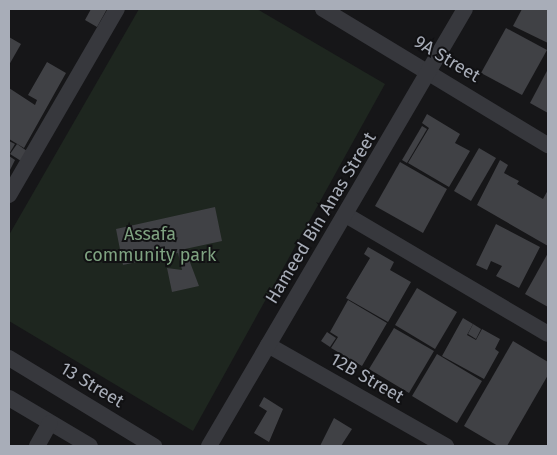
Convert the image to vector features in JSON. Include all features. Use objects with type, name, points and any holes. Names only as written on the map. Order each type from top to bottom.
[{"type":"street","points":[[9,195],[117,9]]},
{"type":"street","name":"9A Street","points":[[323,9],[430,71],[548,145]]},
{"type":"street","name":"Hameed Bin Anas Street","points":[[209,446],[465,9]]},
{"type":"street","points":[[346,214],[548,334]]},
{"type":"street","name":"12B Street","points":[[268,345],[446,446]]},
{"type":"street","name":"13 Street","points":[[9,358],[154,446]]},
{"type":"street","points":[[9,398],[90,446]]},
{"type":"street","points":[[37,446],[50,423]]},
{"type":"green space","name":"Assafa community park","points":[[139,9],[257,9],[385,84],[193,431],[9,321],[9,235]]},
{"type":"building","points":[[91,9],[107,9],[97,27],[85,20]]},
{"type":"building","points":[[522,9],[548,9],[548,43],[513,26]]},
{"type":"building","points":[[506,28],[547,50],[522,95],[481,73]]},
{"type":"building","points":[[9,37],[21,44],[9,65]]},
{"type":"building","points":[[47,62],[66,73],[24,148],[9,139],[9,88],[35,105],[37,100],[28,95]]},
{"type":"building","points":[[548,69],[548,113],[530,103]]},
{"type":"building","points":[[427,114],[460,134],[455,143],[470,151],[449,187],[408,163],[429,128],[422,123]]},
{"type":"building","points":[[422,126],[427,129],[407,163],[402,160]]},
{"type":"building","points":[[9,141],[15,144],[9,154]]},
{"type":"building","points":[[17,144],[27,151],[21,161],[10,154]]},
{"type":"building","points":[[479,148],[496,158],[471,201],[454,191]]},
{"type":"building","points":[[9,156],[15,160],[9,172]]},
{"type":"building","points":[[500,160],[508,165],[504,173],[519,181],[517,184],[543,199],[548,190],[548,246],[477,205]]},
{"type":"building","points":[[400,162],[447,189],[423,233],[375,206]]},
{"type":"building","points":[[215,207],[222,241],[185,249],[199,286],[172,292],[167,268],[182,270],[178,253],[123,265],[116,229]]},
{"type":"building","points":[[496,224],[540,247],[519,288],[496,276],[502,266],[491,261],[487,270],[476,265]]},
{"type":"building","points":[[368,247],[394,262],[390,270],[411,282],[388,322],[346,298],[370,258],[364,254]]},
{"type":"building","points":[[548,253],[548,307],[525,294]]},
{"type":"building","points":[[417,288],[457,312],[435,349],[395,325]]},
{"type":"building","points":[[348,300],[387,323],[362,366],[331,348],[338,337],[330,332]]},
{"type":"building","points":[[463,318],[473,324],[467,335],[476,340],[482,329],[500,339],[495,349],[499,352],[484,379],[442,356]]},
{"type":"building","points":[[473,324],[481,329],[476,339],[468,334]]},
{"type":"building","points":[[394,328],[434,351],[409,393],[369,369]]},
{"type":"building","points":[[327,332],[336,338],[330,347],[321,341]]},
{"type":"building","points":[[513,341],[548,362],[548,375],[507,446],[498,446],[464,426]]},
{"type":"building","points":[[437,354],[482,381],[457,423],[412,396]]},
{"type":"building","points":[[264,397],[283,409],[269,442],[254,433],[267,411],[259,406]]},
{"type":"building","points":[[334,418],[352,429],[341,446],[320,446]]}]
